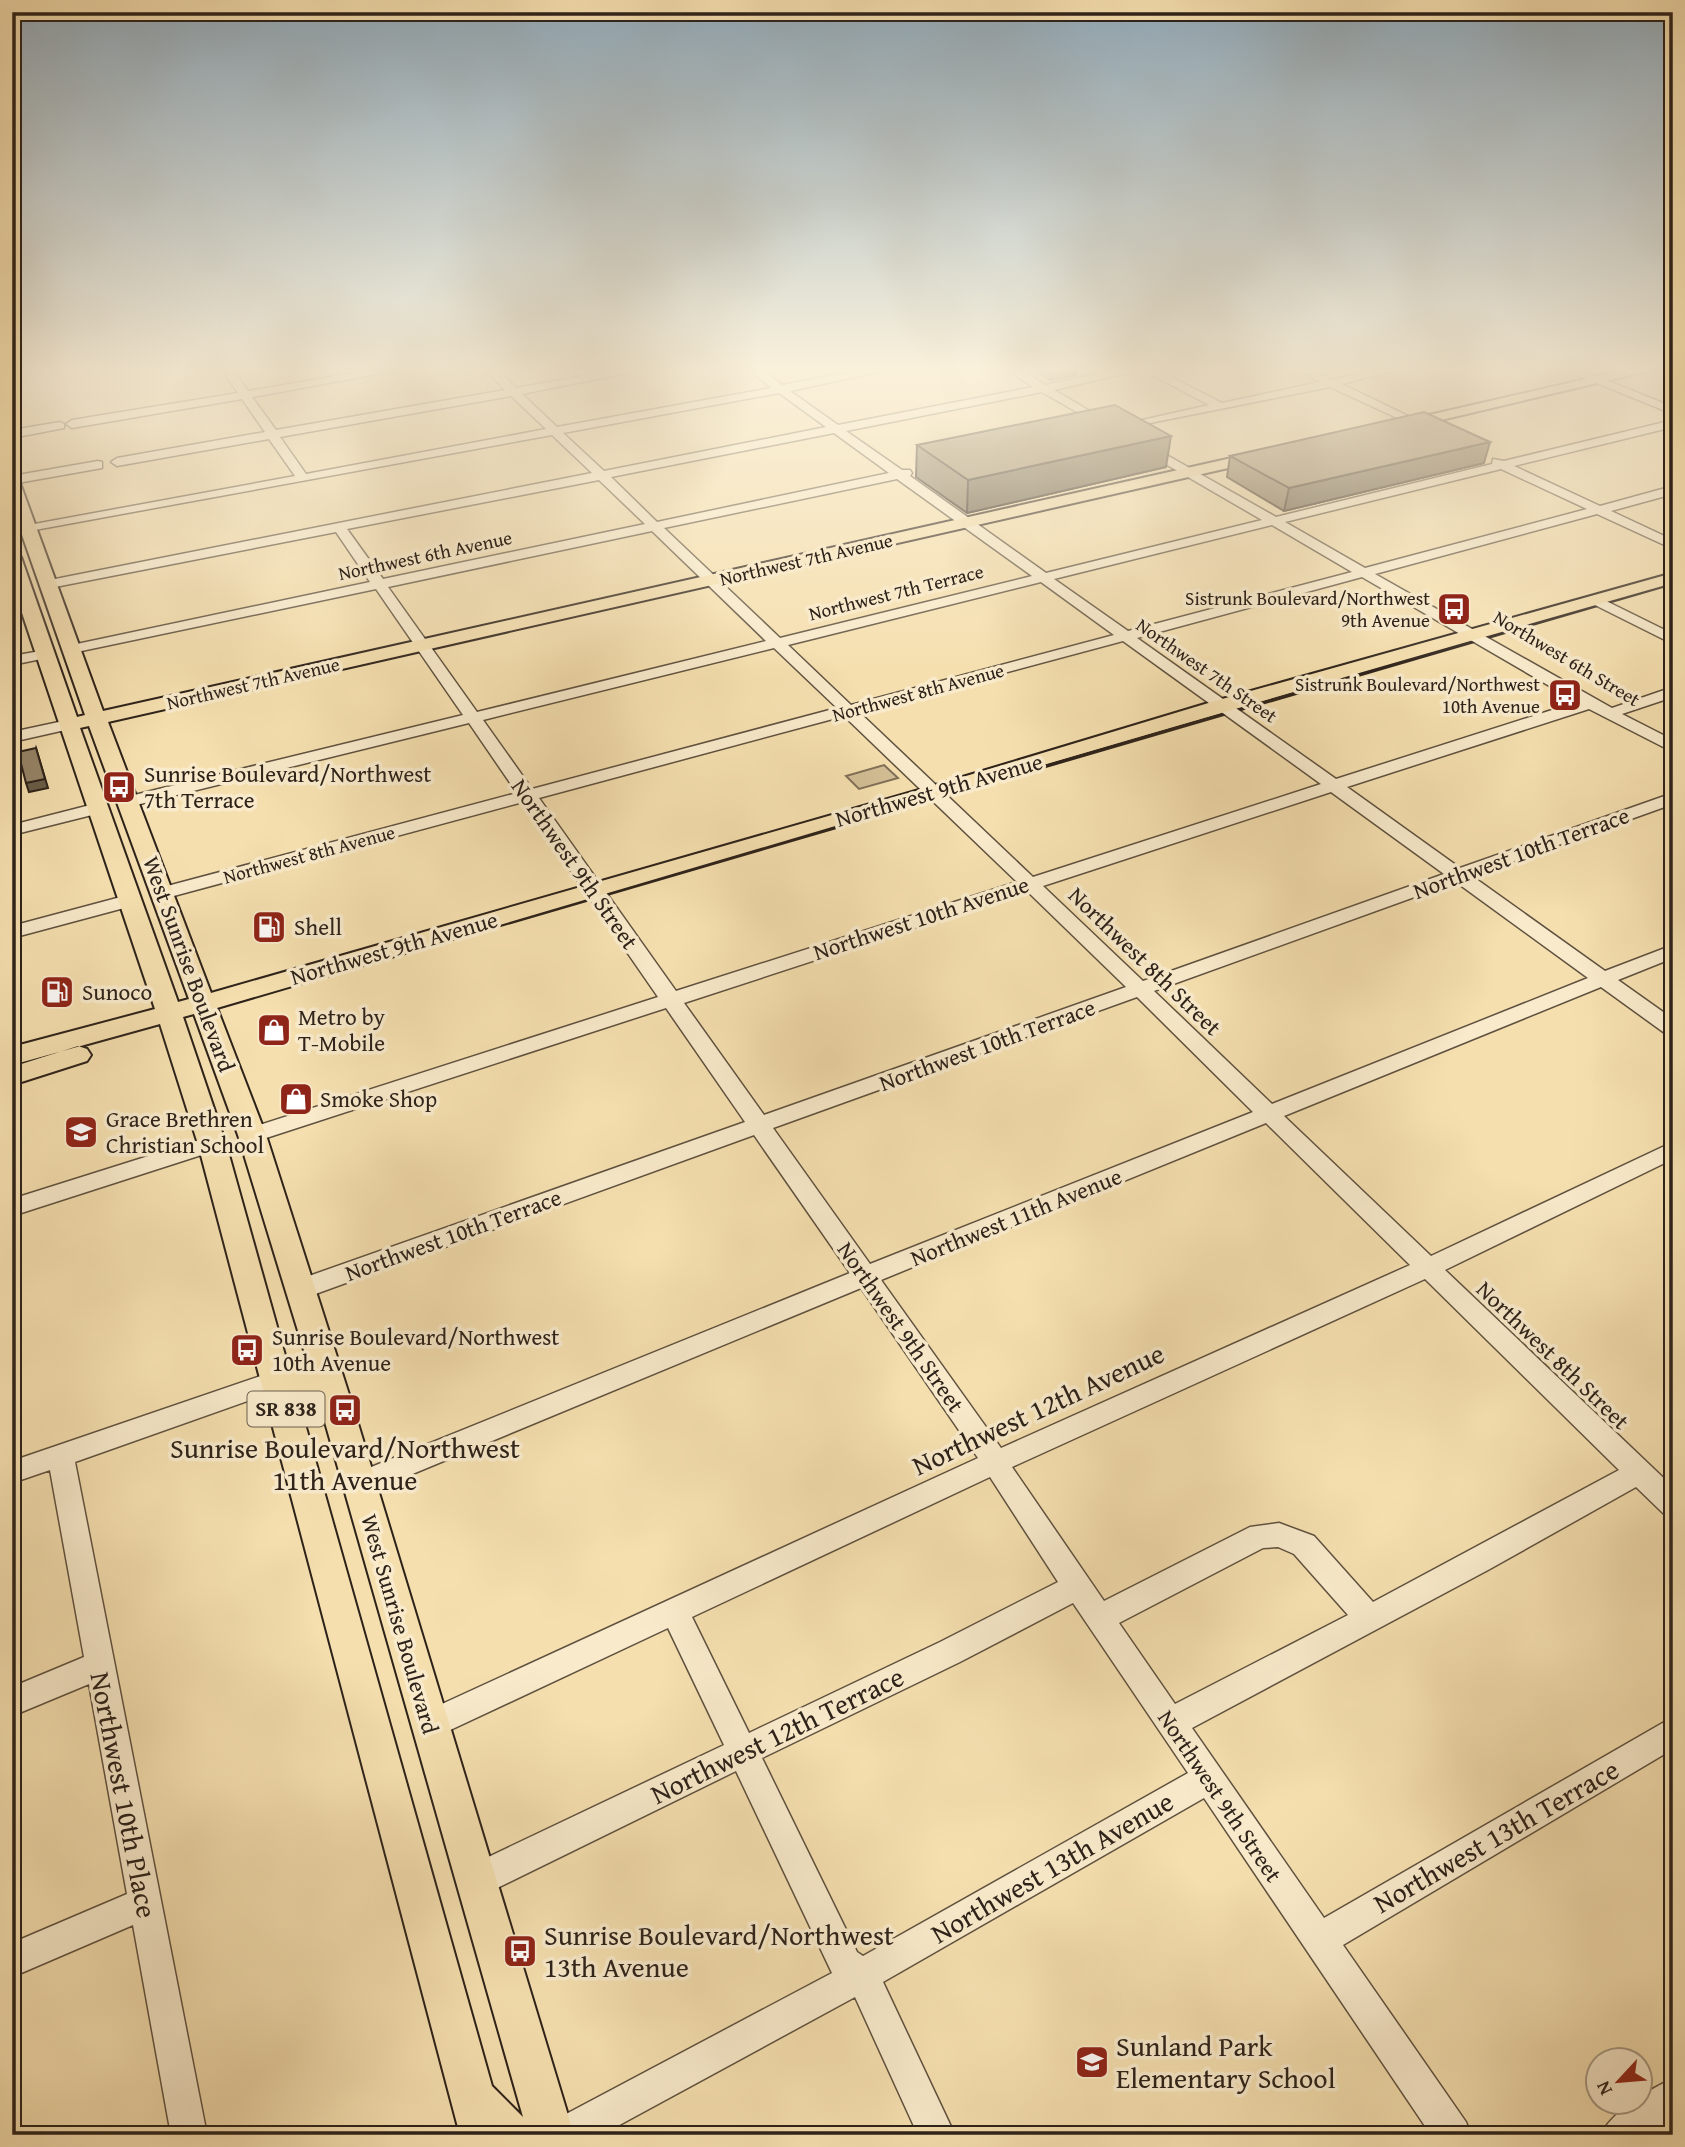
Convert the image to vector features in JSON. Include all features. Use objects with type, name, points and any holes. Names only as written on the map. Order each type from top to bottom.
[{"type":"main road","name":"Northwest 7th Avenue","points":[[68,724],[1199,471]]},
{"type":"main road","name":"West Sunrise Boulevard","points":[[12,482],[96,718],[205,1003],[252,1135],[337,1407],[474,1881],[551,2135]]},
{"type":"main road","name":"West Sunrise Boulevard","points":[[12,556],[19,586],[46,654],[97,808],[132,900],[212,1144],[478,2117]]},
{"type":"main road","name":"Northwest 9th Avenue","points":[[12,1076],[205,1003],[933,792],[1222,705],[1673,578]]},
{"type":"main road","points":[[19,586],[50,584]]},
{"type":"main road","name":"Northwest 9th Avenue","points":[[12,1056],[170,1018]]},
{"type":"main road","points":[[278,1380],[292,1376],[302,1378],[314,1385],[337,1407]]},
{"type":"main road","points":[[478,2117],[509,2135]]},
{"type":"street","points":[[12,482],[67,471]]},
{"type":"street","points":[[298,471],[303,478]]},
{"type":"street","points":[[29,529],[339,471]]},
{"type":"street","name":"Northwest 8th Street","points":[[598,471],[1270,1114],[1673,1505]]},
{"type":"street","points":[[50,584],[622,471]]},
{"type":"street","name":"Northwest 7th Street","points":[[894,471],[1673,1029]]},
{"type":"street","name":"Northwest 6th Avenue","points":[[72,649],[915,471]]},
{"type":"street","name":"Northwest 7th Terrace","points":[[128,802],[1473,471]]},
{"type":"street","points":[[1517,471],[1673,545]]},
{"type":"street","name":"Northwest 6th Street","points":[[1195,472],[1619,710],[1648,733]]},
{"type":"street","name":"Northwest 8th Avenue","points":[[163,893],[1673,491]]},
{"type":"street","name":"Northwest 9th Street","points":[[338,527],[996,1462],[1008,1485],[1453,2135]]},
{"type":"street","points":[[1596,600],[1673,640]]},
{"type":"street","name":"Northwest 6th Street","points":[[1476,632],[1590,704],[1673,747]]},
{"type":"street","points":[[12,662],[46,654]]},
{"type":"street","points":[[1619,710],[1673,692]]},
{"type":"street","name":"Northwest 10th Avenue","points":[[252,1135],[1590,704]]},
{"type":"street","name":"Northwest 7th Avenue","points":[[12,737],[68,724]]},
{"type":"street","name":"Northwest 10th Terrace","points":[[301,1289],[1673,799]]},
{"type":"street","points":[[12,830],[97,808]]},
{"type":"street","points":[[12,932],[132,900]]},
{"type":"street","name":"Northwest 11th Avenue","points":[[359,1484],[866,1276],[1673,951]]},
{"type":"street","points":[[12,1208],[212,1144]]},
{"type":"street","name":"Northwest 12th Avenue","points":[[429,1725],[996,1462],[1426,1268],[1673,1150]]},
{"type":"street","points":[[12,1472],[278,1380]]},
{"type":"street","name":"Northwest 10th Place","points":[[60,1455],[189,2135]]},
{"type":"street","points":[[1170,1723],[1478,1562],[1639,1472]]},
{"type":"street","points":[[1100,1618],[1260,1536],[1279,1535],[1304,1545],[1316,1555],[1369,1618]]},
{"type":"street","name":"Northwest 12th Terrace","points":[[474,1881],[938,1658],[1078,1586]]},
{"type":"street","points":[[675,1612],[845,1964],[862,1975],[937,2135]]},
{"type":"street","points":[[12,1702],[99,1665]]},
{"type":"street","name":"Northwest 13th Terrace","points":[[1319,1940],[1673,1732]]},
{"type":"street","name":"Northwest 13th Avenue","points":[[564,2135],[862,1975],[1208,1779]]},
{"type":"street","points":[[12,1960],[145,1903]]},
{"type":"street","points":[[1619,2135],[1673,2097]]},
{"type":"shaded area","points":[[884,765],[898,778],[859,789],[846,776]]},
{"type":"building","points":[[955,471],[1009,471],[968,480]]},
{"type":"building","points":[[1258,471],[1362,471],[1289,488]]},
{"type":"building","points":[[36,748],[45,779],[26,783],[18,752]]},
{"type":"place","name":"Sistrunk Boulevard/Northwest 9th Avenue","points":[[1454,609]]},
{"type":"place","name":"Sistrunk Boulevard/Northwest 10th Avenue","points":[[1565,695]]},
{"type":"place","name":"Sunrise Boulevard/Northwest 7th Terrace","points":[[119,787]]},
{"type":"place","name":"Shell","points":[[269,927]]},
{"type":"place","name":"Sunoco","points":[[57,992]]},
{"type":"place","name":"Metro by T-Mobile","points":[[274,1030]]},
{"type":"place","name":"Smoke Shop","points":[[296,1099]]},
{"type":"place","name":"Grace Brethren Christian School","points":[[81,1132]]},
{"type":"place","name":"Sunrise Boulevard/Northwest 10th Avenue","points":[[247,1350]]},
{"type":"place","name":"Sunrise Boulevard/Northwest 11th Avenue","points":[[345,1410]]},
{"type":"place","name":"Sunrise Boulevard/Northwest 13th Avenue","points":[[520,1951]]},
{"type":"place","name":"Sunland Park Elementary School","points":[[1092,2062]]}]
